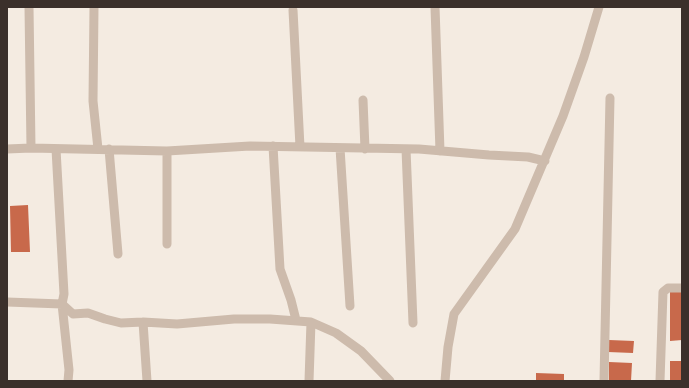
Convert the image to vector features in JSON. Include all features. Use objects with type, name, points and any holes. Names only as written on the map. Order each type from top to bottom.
[{"type":"street","points":[[29,7],[31,148]]},
{"type":"street","points":[[94,7],[93,101],[98,149]]},
{"type":"street","points":[[435,7],[440,151]]},
{"type":"street","points":[[445,381],[448,347],[454,314],[515,229],[545,161],[584,57],[599,7]]},
{"type":"street","points":[[293,10],[300,147]]},
{"type":"street","points":[[604,381],[610,98]]},
{"type":"street","points":[[363,100],[365,149]]},
{"type":"street","points":[[7,149],[31,148],[167,151],[274,146],[406,149],[528,157],[545,161]]},
{"type":"street","points":[[274,146],[280,270],[291,300],[296,320]]},
{"type":"street","points":[[340,148],[350,306]]},
{"type":"street","points":[[56,149],[64,294],[62,304],[69,370],[68,381]]},
{"type":"street","points":[[109,149],[118,254]]},
{"type":"street","points":[[406,149],[413,323]]},
{"type":"street","points":[[167,151],[167,244]]},
{"type":"street","points":[[660,381],[664,292],[668,288],[682,288]]},
{"type":"street","points":[[7,302],[62,304],[73,314],[88,313],[105,320],[121,323],[144,322],[177,324],[234,319],[296,320],[311,322],[336,333],[361,351],[390,381]]},
{"type":"street","points":[[144,322],[147,381]]},
{"type":"street","points":[[309,381],[311,322]]},
{"type":"building","points":[[28,205],[30,252],[11,252],[10,206]]},
{"type":"building","points":[[670,292],[682,292],[682,340],[670,341]]},
{"type":"building","points":[[609,340],[634,341],[633,353],[608,352]]},
{"type":"building","points":[[670,361],[682,361],[682,380],[670,380]]},
{"type":"building","points":[[609,362],[632,363],[631,381],[609,381]]},
{"type":"building","points":[[536,373],[564,374],[564,381],[536,381]]}]
